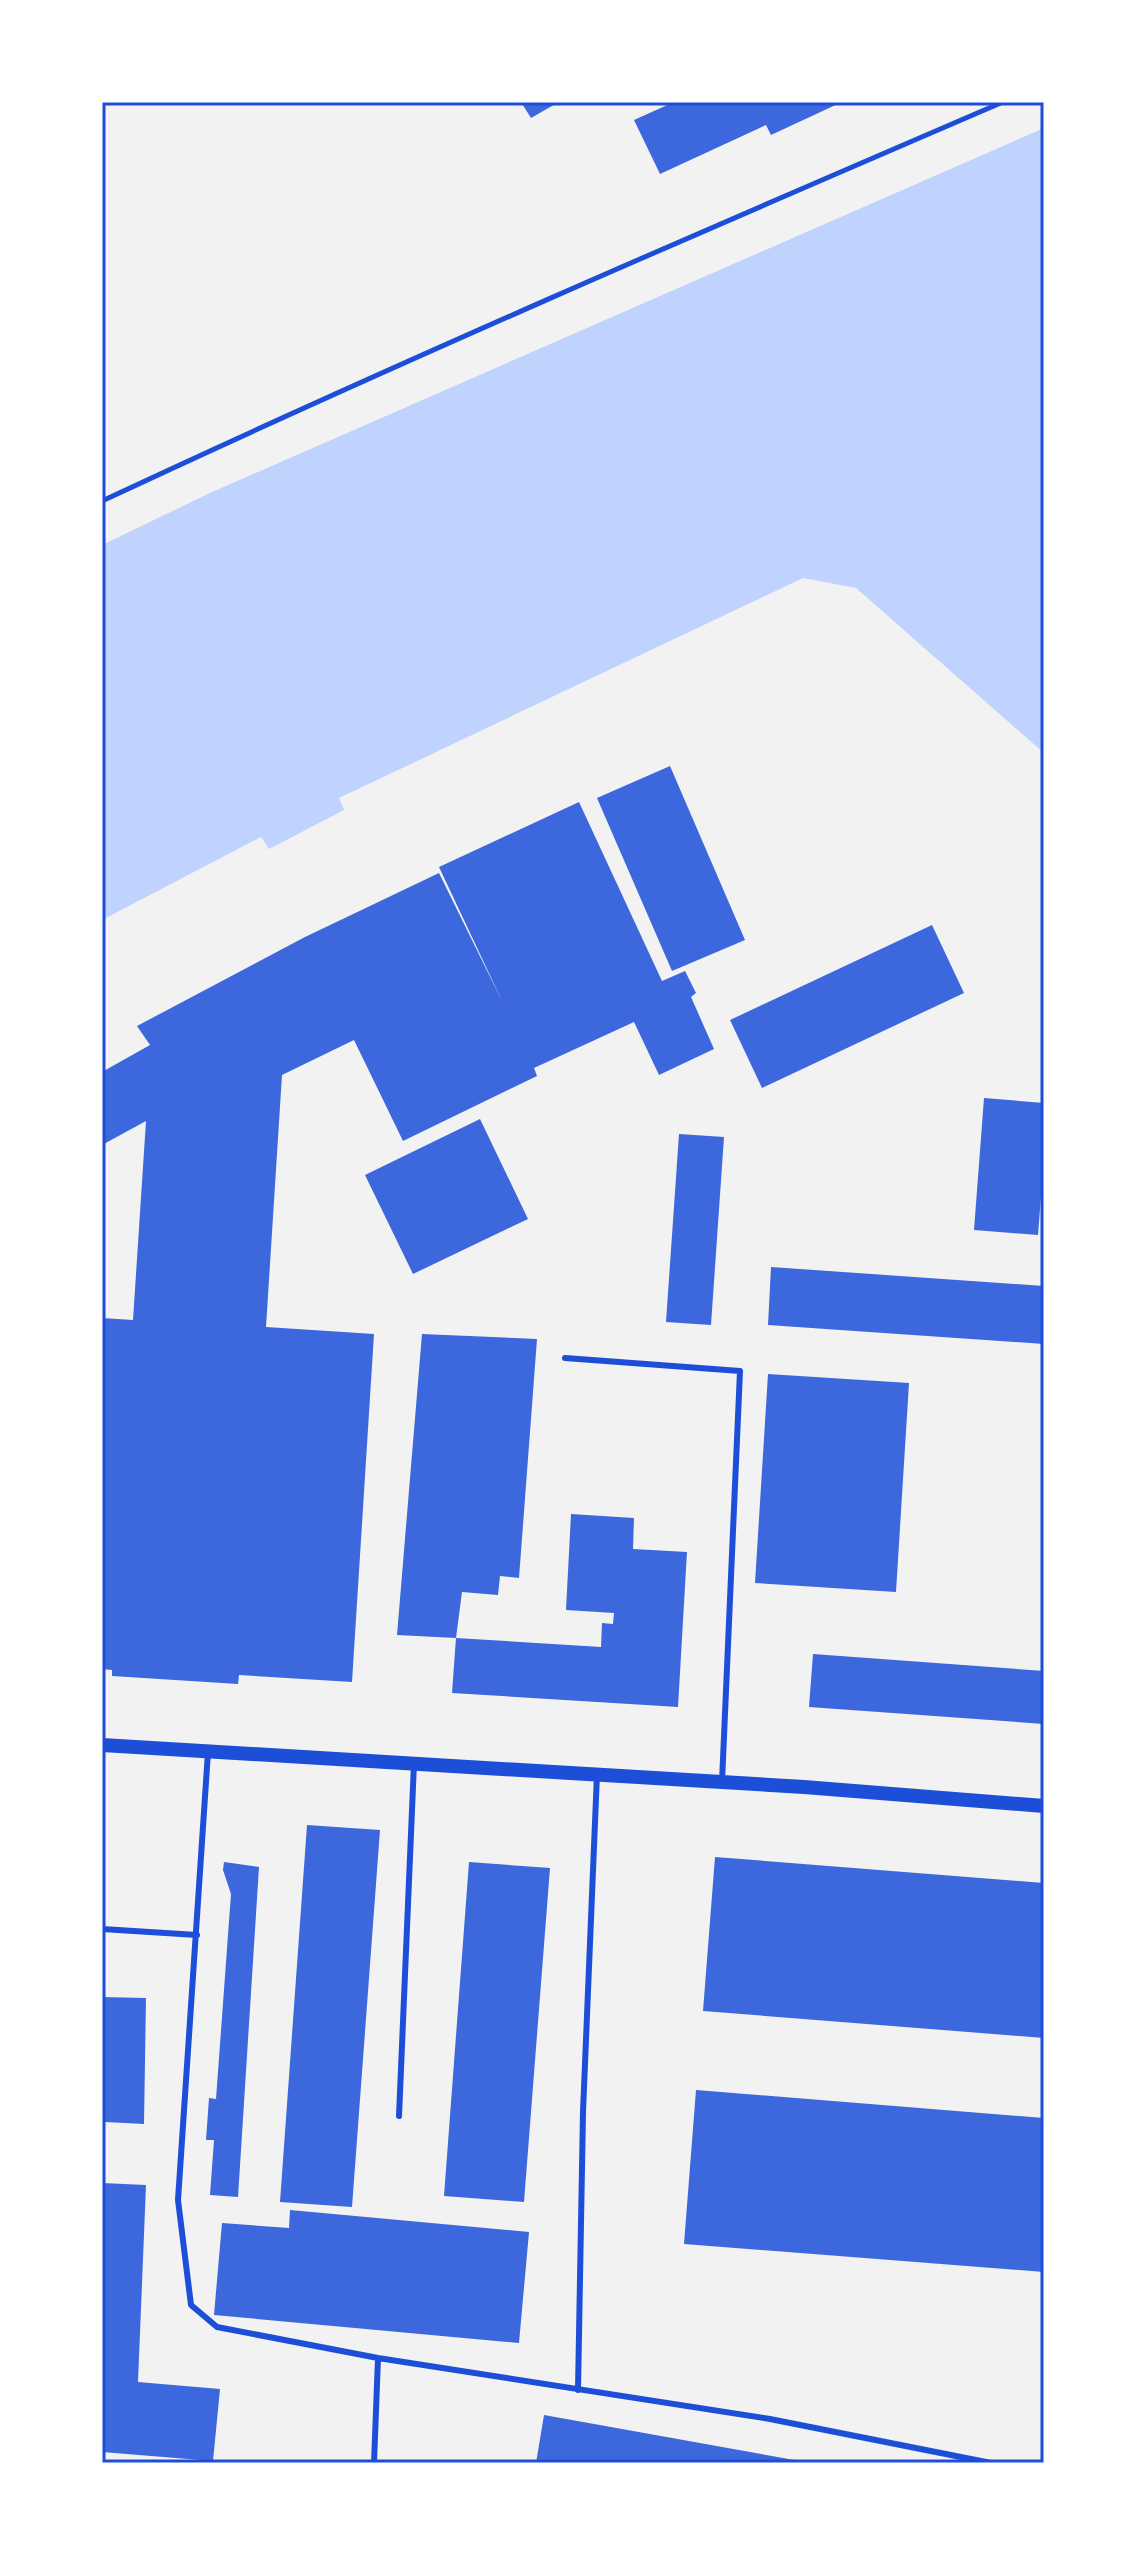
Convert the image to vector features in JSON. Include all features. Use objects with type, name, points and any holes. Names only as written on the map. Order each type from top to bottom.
[{"type":"street","points":[[102,1745],[722,1782],[1044,1806]]},
{"type":"lane","points":[[565,1358],[740,1371],[722,1782]]},
{"type":"lane","points":[[208,1752],[178,2200],[191,2305],[217,2327],[378,2358],[770,2419],[991,2463]]},
{"type":"lane","points":[[399,2116],[414,1763]]},
{"type":"lane","points":[[578,2390],[583,2096],[597,1774]]},
{"type":"lane","points":[[102,1929],[197,1935]]},
{"type":"lane","points":[[374,2463],[378,2358]]},
{"type":"path","points":[[102,501],[227,442],[695,234],[1003,102]]},
{"type":"water","points":[[1044,128],[1044,753],[856,588],[803,578],[339,798],[344,810],[269,849],[261,837],[102,920],[102,545],[210,493]]},
{"type":"building","points":[[521,102],[559,102],[531,118]]},
{"type":"building","points":[[674,102],[842,102],[771,135],[766,125],[660,174],[634,120]]},
{"type":"building","points":[[670,766],[745,940],[672,971],[597,798]]},
{"type":"building","points":[[579,802],[662,981],[685,971],[696,993],[691,997],[714,1049],[659,1075],[634,1022],[534,1068],[537,1076],[403,1141],[354,1040],[282,1075],[266,1327],[374,1334],[352,1682],[239,1675],[238,1684],[112,1676],[112,1670],[102,1669],[102,1318],[133,1320],[146,1121],[102,1145],[102,1072],[150,1045],[137,1026],[305,937],[439,873],[503,1003],[439,867]]},
{"type":"building","points":[[932,925],[964,993],[762,1088],[730,1020]]},
{"type":"building","points":[[984,1098],[1044,1103],[1044,1158],[1038,1235],[974,1230]]},
{"type":"building","points":[[480,1119],[528,1219],[413,1274],[365,1175]]},
{"type":"building","points":[[679,1134],[724,1137],[711,1325],[666,1322]]},
{"type":"building","points":[[771,1267],[1044,1286],[1044,1344],[768,1325]]},
{"type":"building","points":[[422,1334],[537,1339],[519,1578],[500,1576],[498,1595],[462,1592],[456,1638],[397,1635]]},
{"type":"building","points":[[768,1374],[909,1383],[896,1592],[755,1583]]},
{"type":"building","points":[[571,1514],[634,1518],[633,1549],[687,1552],[678,1707],[452,1693],[456,1638],[601,1647],[602,1623],[613,1624],[614,1613],[566,1610]]},
{"type":"building","points":[[813,1654],[1044,1671],[1044,1724],[809,1707]]},
{"type":"building","points":[[307,1825],[380,1830],[352,2207],[280,2202]]},
{"type":"building","points":[[715,1857],[1044,1883],[1044,2038],[703,2011]]},
{"type":"building","points":[[224,1862],[259,1867],[238,2197],[210,2195],[214,2140],[206,2140],[209,2098],[216,2099],[231,1894],[223,1870]]},
{"type":"building","points":[[469,1862],[550,1868],[524,2202],[444,2196]]},
{"type":"building","points":[[102,1997],[146,1998],[144,2124],[105,2122],[104,2132],[102,2132]]},
{"type":"building","points":[[696,2090],[1044,2118],[1044,2272],[684,2244]]},
{"type":"building","points":[[102,2183],[146,2185],[138,2382],[220,2389],[213,2461],[102,2452]]},
{"type":"building","points":[[290,2210],[529,2232],[519,2343],[214,2315],[222,2223],[289,2228]]},
{"type":"building","points":[[544,2415],[800,2461],[800,2463],[536,2463]]}]
